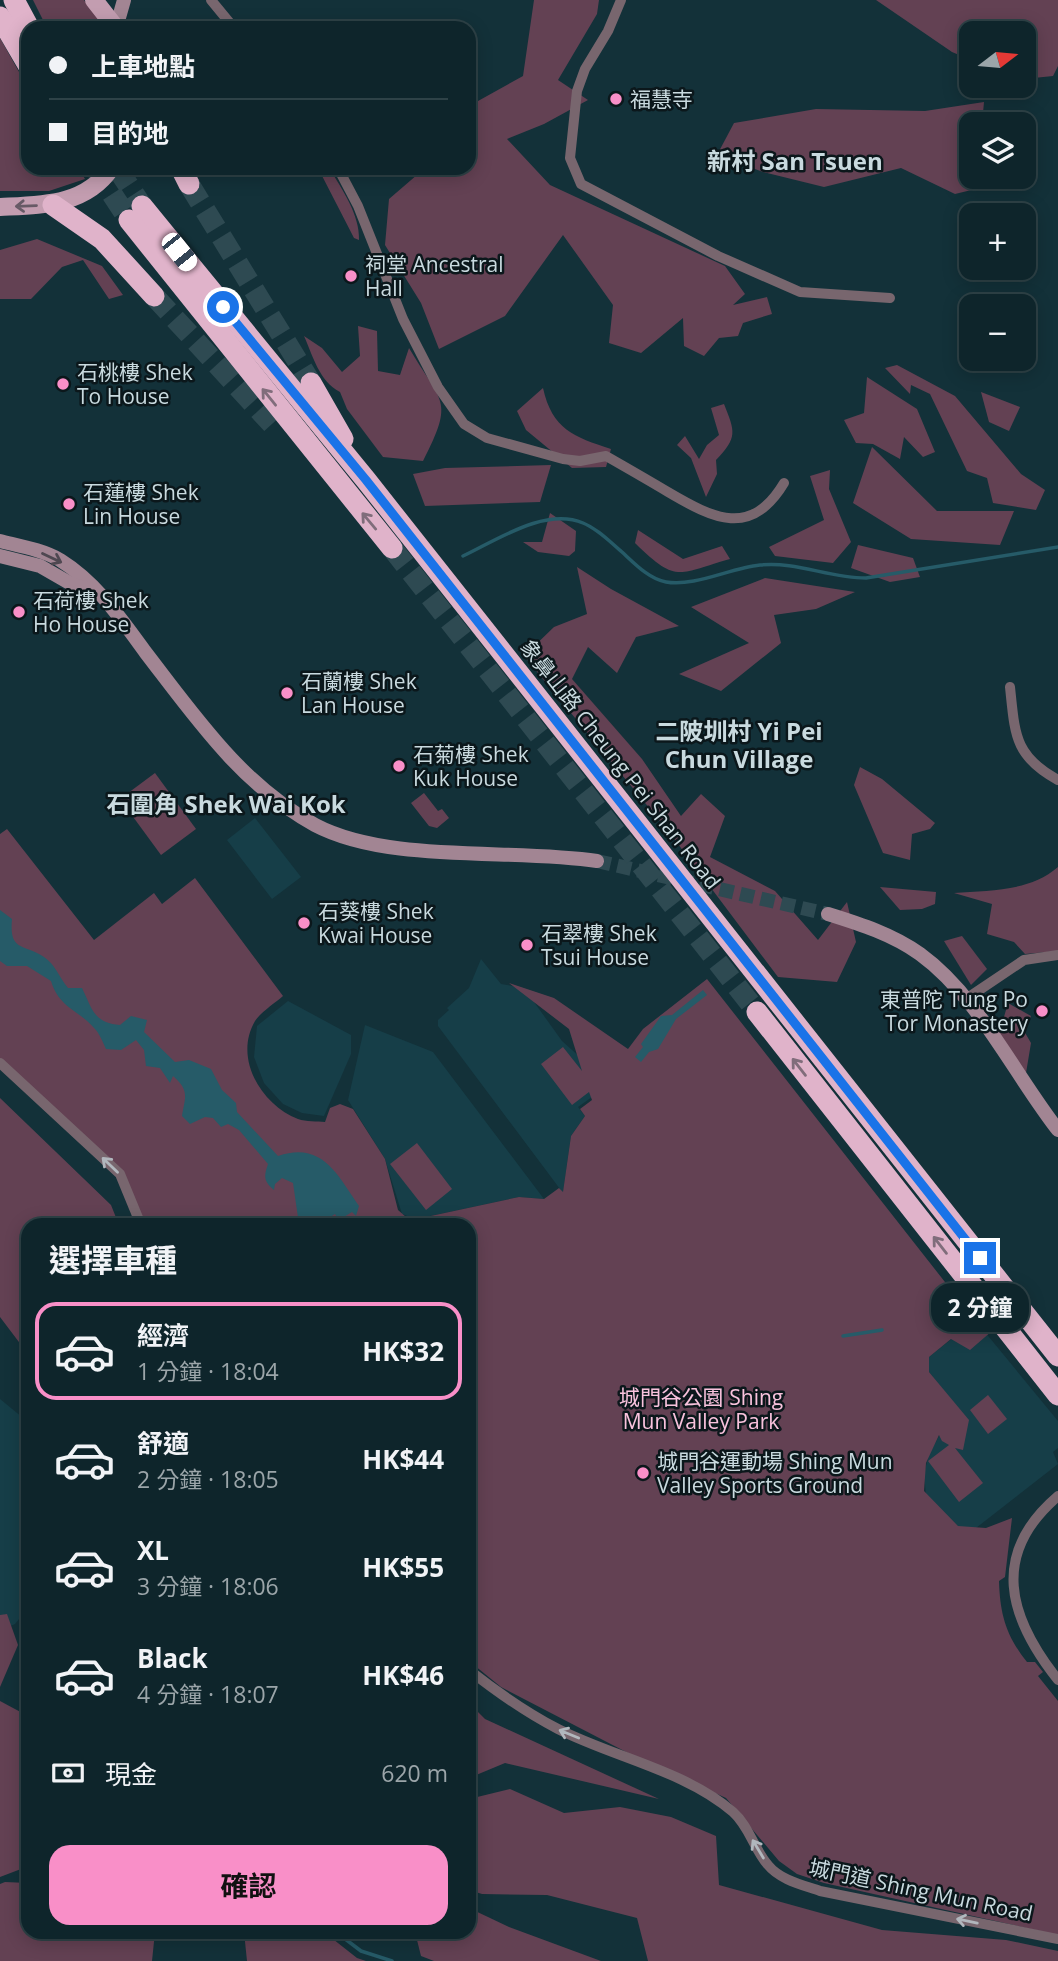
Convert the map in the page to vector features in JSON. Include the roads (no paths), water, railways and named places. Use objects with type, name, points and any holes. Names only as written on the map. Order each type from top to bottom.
[{"type":"highway","points":[[14,0],[25,21]]},
{"type":"highway","points":[[0,17],[21,53]]},
{"type":"highway","points":[[53,205],[92,230],[154,296]]},
{"type":"highway","name":"象鼻山路 Cheung Pei Shan Road","points":[[392,548],[347,494],[135,213],[366,480],[1058,1356]]},
{"type":"highway","points":[[311,383],[366,480]]},
{"type":"highway","points":[[272,424],[347,494]]},
{"type":"highway","points":[[757,1012],[1058,1395]]},
{"type":"main road","points":[[94,0],[110,21]]},
{"type":"main road","points":[[0,207],[53,205],[87,191],[104,175]]},
{"type":"street","points":[[118,21],[124,0]]},
{"type":"street","points":[[211,0],[228,21]]},
{"type":"street","points":[[621,0],[608,31],[585,69],[578,91],[570,158],[581,184],[718,256],[788,287],[811,295],[890,299]]},
{"type":"street","points":[[342,175],[358,206],[396,304],[438,387],[470,429],[487,438],[563,459],[580,461],[606,456],[701,512],[723,519],[756,513],[774,499],[784,482]]},
{"type":"street","points":[[0,541],[58,559],[96,590],[237,766],[276,802],[318,826],[352,840],[387,847],[532,853],[597,861]]},
{"type":"street","points":[[0,556],[40,566],[73,585],[96,590]]},
{"type":"street","points":[[1010,687],[1013,713],[1023,751],[1029,762],[1058,780]]},
{"type":"street","points":[[828,914],[867,926],[905,944],[936,967],[966,999],[1058,1130]]},
{"type":"street","points":[[966,999],[1024,960],[1058,955]]},
{"type":"street","points":[[0,1063],[120,1174],[138,1218]]},
{"type":"street","points":[[1058,1496],[1026,1531],[1019,1546],[1013,1578],[1022,1626],[1037,1654],[1058,1680]]},
{"type":"street","name":"城門道 Shing Mun Road","points":[[476,1676],[496,1692],[559,1730],[628,1757],[719,1802],[734,1813],[745,1827],[769,1866],[789,1881],[820,1891],[1058,1940]]},
{"type":"waterway","points":[[463,556],[522,527],[553,519],[583,523],[604,536],[648,574],[666,582],[677,583],[773,564],[866,578],[1058,547]]},
{"type":"waterway","points":[[843,1336],[882,1330]]},
{"type":"waterway","points":[[345,1939],[361,1951],[392,1961]]},
{"type":"tunnel","points":[[100,175],[129,220]]},
{"type":"tunnel","points":[[122,175],[142,206]]},
{"type":"tunnel","points":[[189,184],[311,383]]},
{"type":"tunnel","points":[[154,296],[272,424]]},
{"type":"tunnel","points":[[392,548],[757,1012]]},
{"type":"tunnel","points":[[597,861],[828,914]]},
{"type":"place","name":"福慧寺","points":[[616,99]]},
{"type":"place","name":"祠堂 Ancestral Hall","points":[[351,276]]},
{"type":"place","name":"石桃樓 Shek To House","points":[[63,384]]},
{"type":"place","name":"石蓮樓 Shek Lin House","points":[[69,504]]},
{"type":"place","name":"石荷樓 Shek Ho House","points":[[19,612]]},
{"type":"place","name":"石蘭樓 Shek Lan House","points":[[287,693]]},
{"type":"place","name":"石菊樓 Shek Kuk House","points":[[399,766]]},
{"type":"place","name":"石葵樓 Shek Kwai House","points":[[304,923]]},
{"type":"place","name":"石翠樓 Shek Tsui House","points":[[527,945]]},
{"type":"place","name":"東普陀 Tung Po Tor Monastery","points":[[1042,1011]]},
{"type":"place","name":"城門谷運動場 Shing Mun Valley Sports Ground","points":[[643,1473]]},
{"type":"district","name":"新村 San Tsuen","points":[[795,160]]},
{"type":"district","name":"二陂圳村 Yi Pei Chun Village","points":[[739,744]]},
{"type":"district","name":"石圍角 Shek Wai Kok","points":[[226,803]]},
{"type":"park label","name":"城門谷公園 Shing Mun Valley Park","points":[[701,1409]]}]
